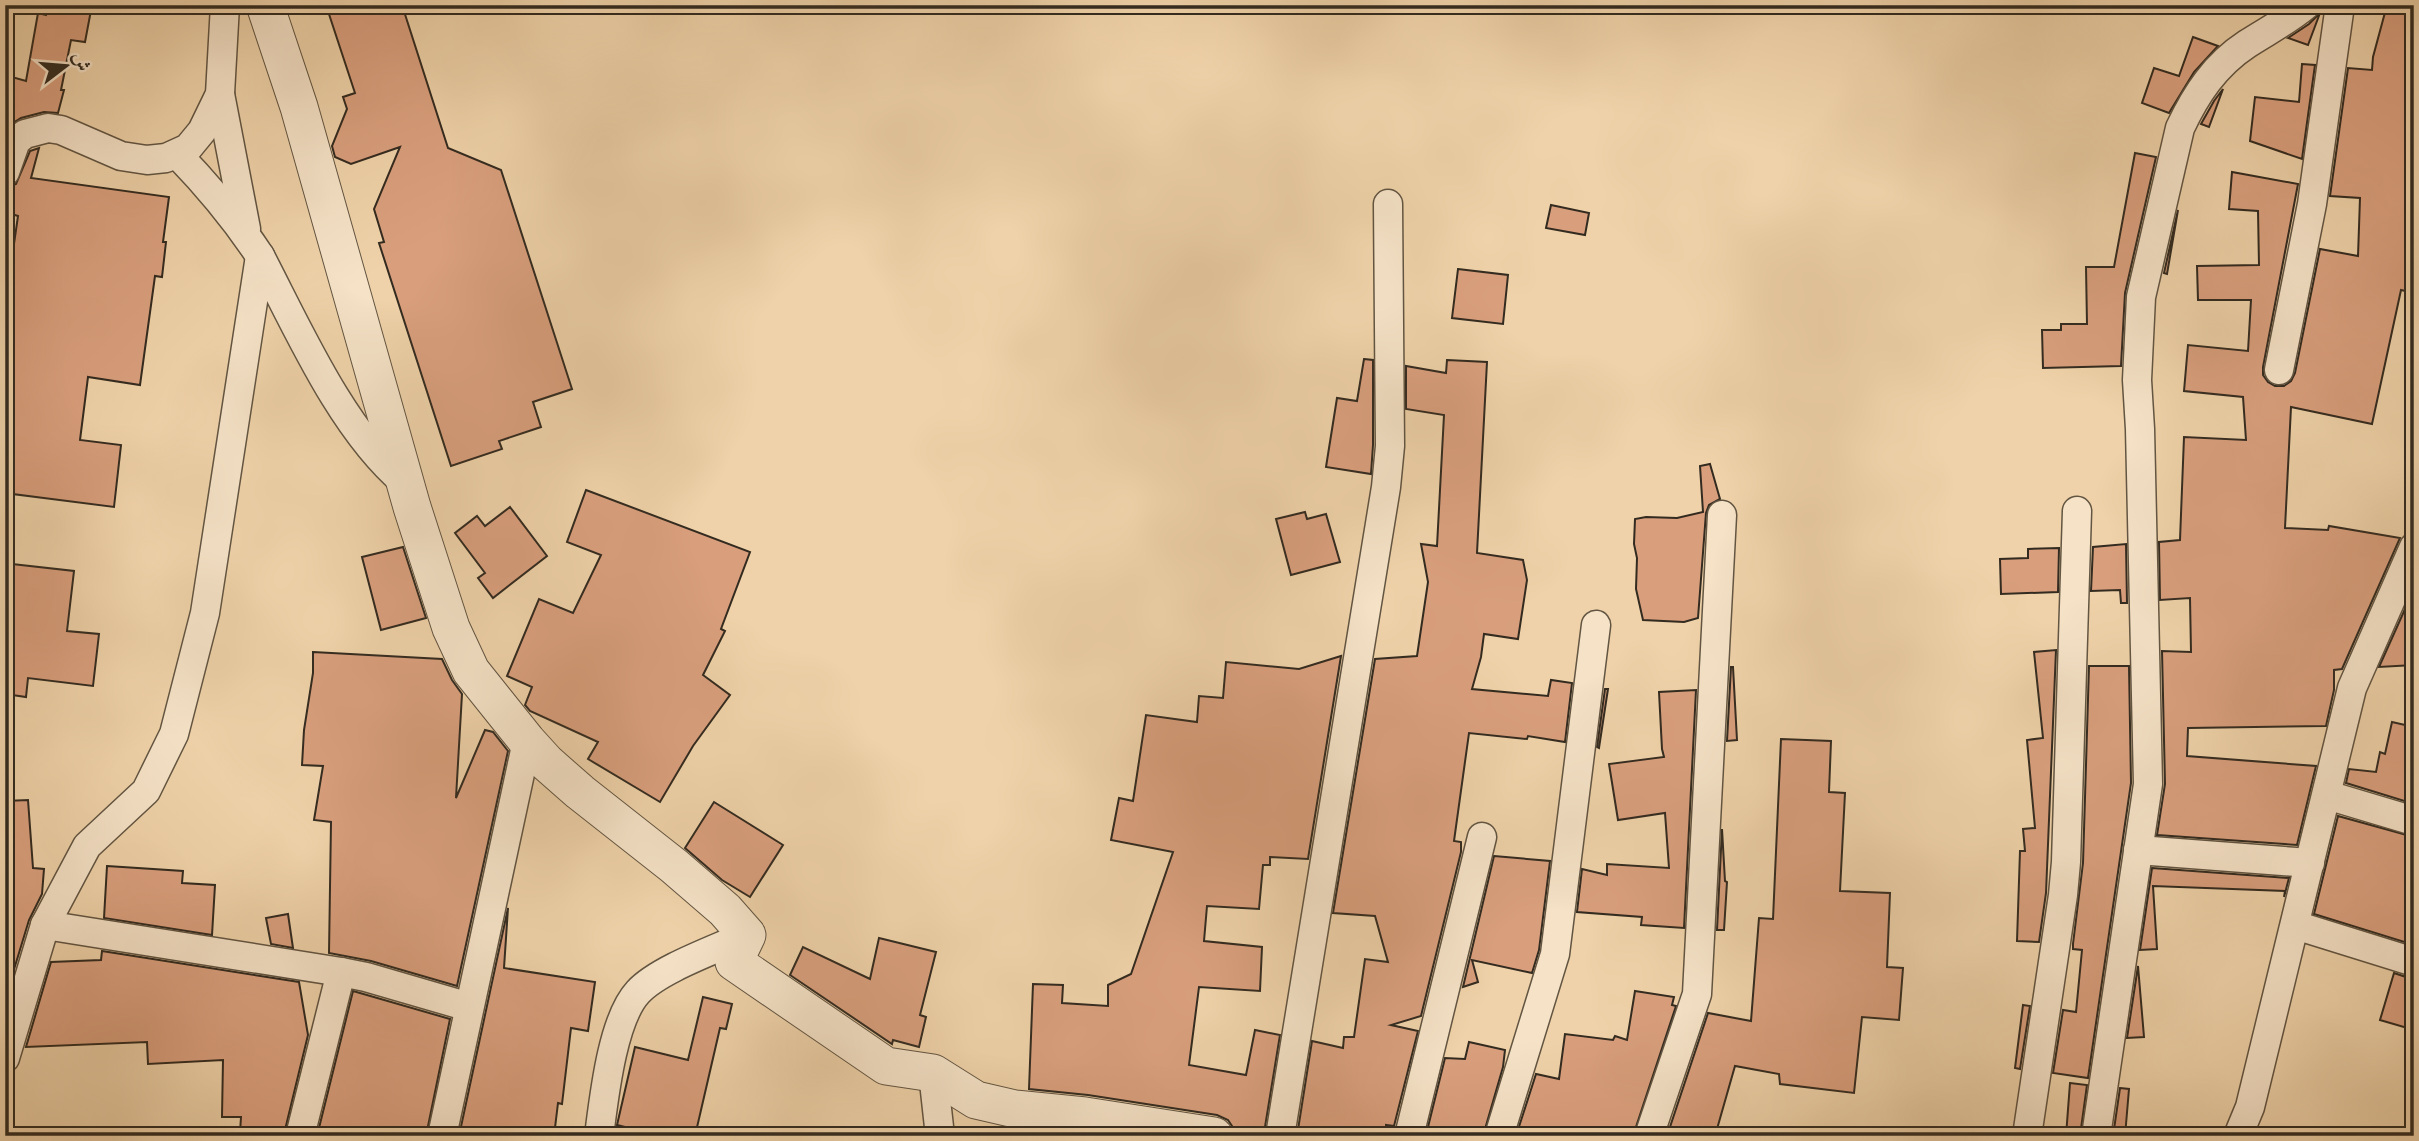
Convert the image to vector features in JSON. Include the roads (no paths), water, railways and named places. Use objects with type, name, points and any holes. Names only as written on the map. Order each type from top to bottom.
[{"type":"street","points":[[5,1058],[46,925],[87,846],[146,791],[174,734],[205,613],[254,247],[220,94],[225,5]]},
{"type":"street","points":[[265,5],[307,134],[405,483],[451,628],[471,671],[527,741],[580,792],[684,875],[725,911],[747,935]]},
{"type":"street","points":[[2096,1136],[2148,783],[2137,380],[2141,297],[2180,128],[2192,102],[2223,62],[2247,44],[2286,22],[2306,5]]},
{"type":"street","points":[[2279,370],[2312,204],[2340,5]]},
{"type":"street","points":[[5,172],[16,141],[25,134],[48,128],[61,130],[121,156],[147,160],[166,158],[188,148],[202,131],[220,94]]},
{"type":"street","points":[[177,154],[226,207],[254,247],[347,415],[373,452],[405,483]]},
{"type":"street","points":[[1280,1136],[1386,487],[1390,446],[1388,204]]},
{"type":"street","points":[[2027,1136],[2066,862],[2077,511]]},
{"type":"street","points":[[1650,1136],[1697,994],[1722,515]]},
{"type":"street","points":[[2238,1136],[2250,1107],[2352,688],[2405,592],[2414,547]]},
{"type":"street","points":[[1499,1136],[1555,954],[1596,625]]},
{"type":"street","points":[[442,1136],[527,741]]},
{"type":"street","points":[[2326,794],[2414,821]]},
{"type":"street","points":[[1409,1136],[1482,837]]},
{"type":"street","points":[[2138,850],[2309,863]]},
{"type":"street","points":[[46,925],[341,972],[469,1007]]},
{"type":"street","points":[[2295,925],[2414,962]]},
{"type":"street","points":[[747,935],[734,962],[886,1066],[933,1073],[976,1100],[1085,1126],[1214,1136]]},
{"type":"street","points":[[599,1136],[606,1082],[624,1012],[638,991],[659,975],[747,935]]},
{"type":"street","points":[[300,1136],[341,972]]},
{"type":"street","points":[[933,1073],[940,1136]]}]
